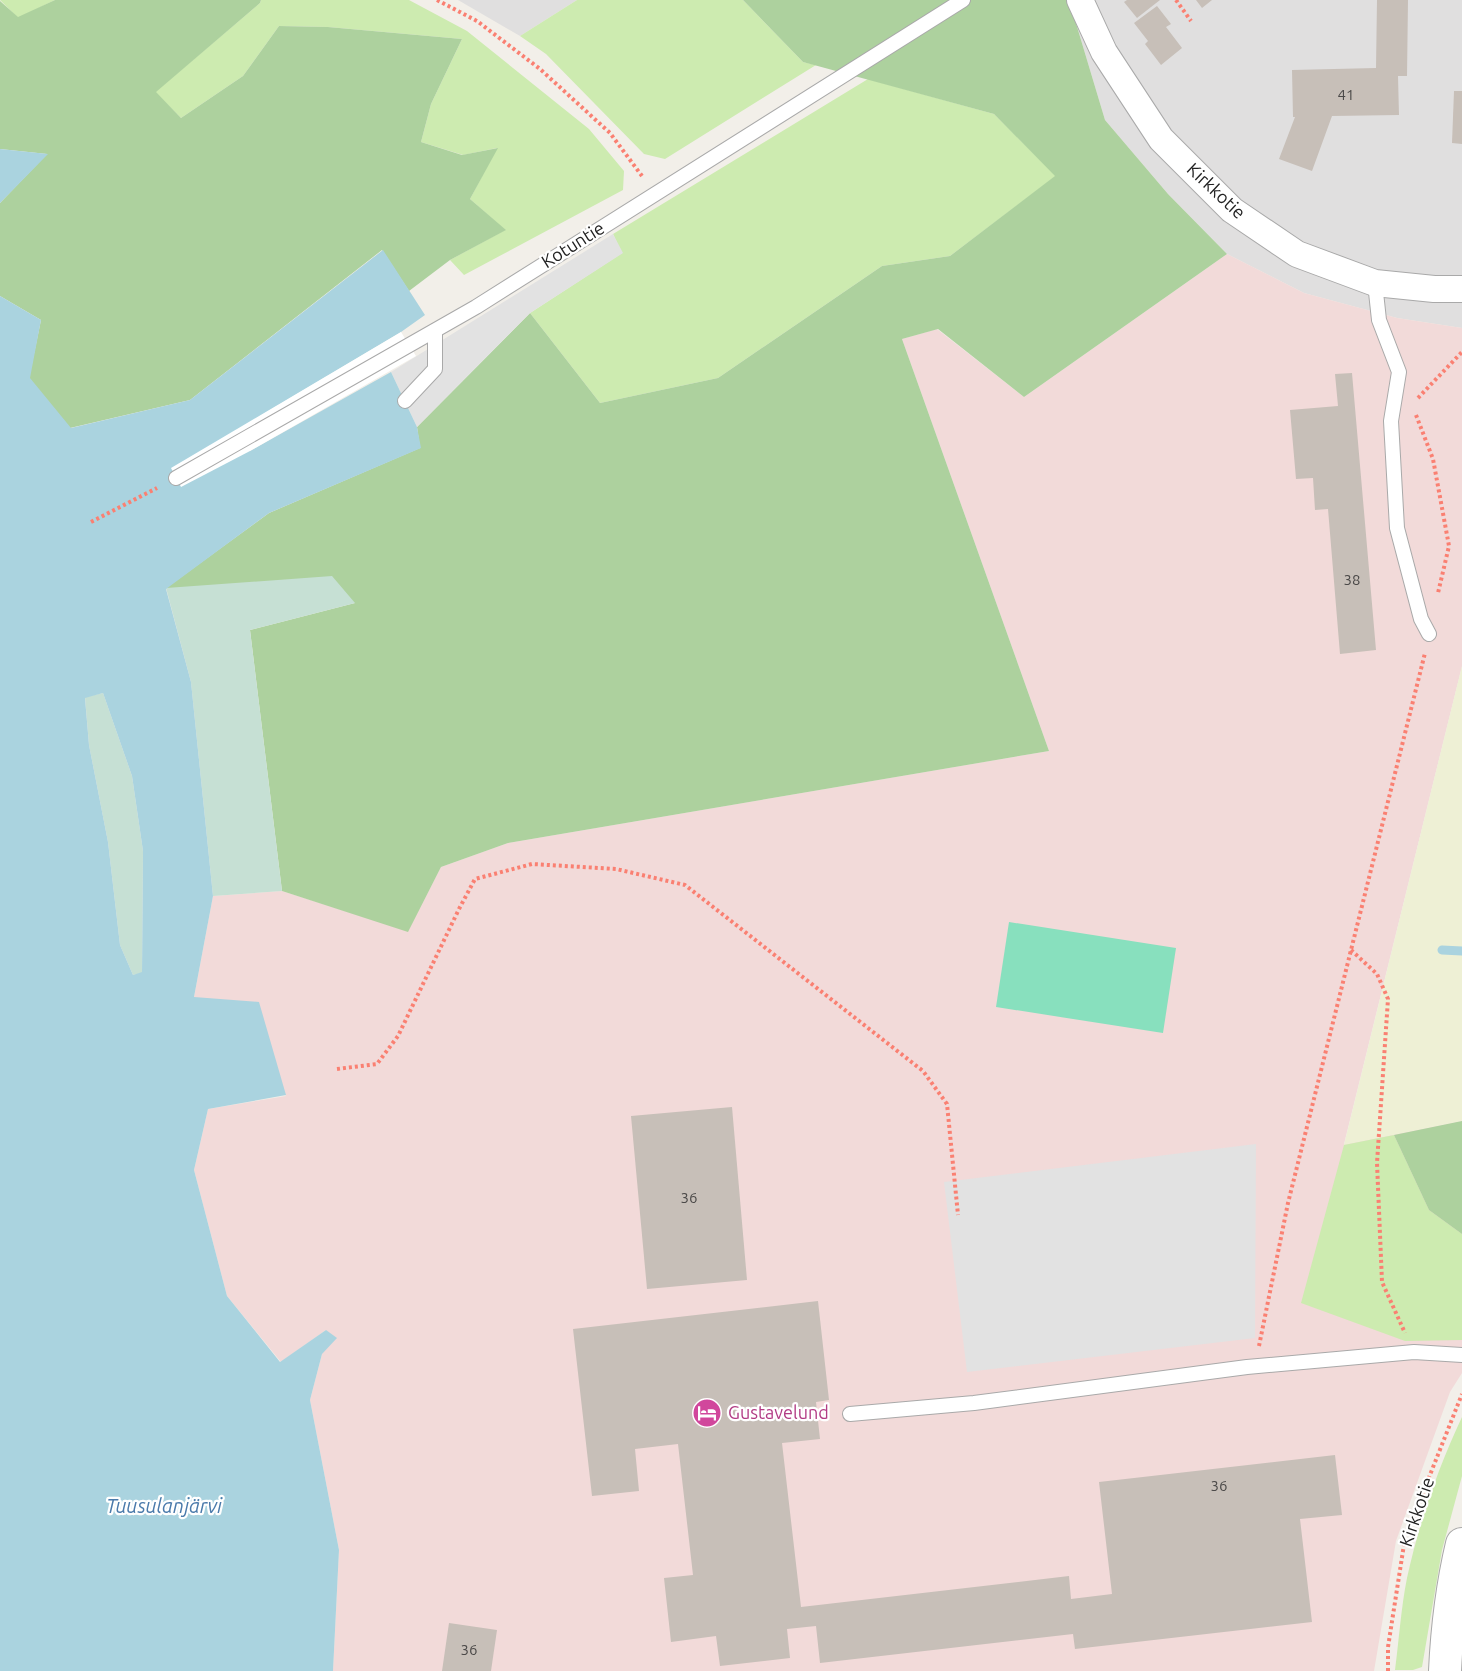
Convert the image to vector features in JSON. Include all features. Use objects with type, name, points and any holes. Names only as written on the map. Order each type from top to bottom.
[{"type":"street","name":"Kirkkotie","points":[[1080,0],[1104,51],[1161,139],[1232,210],[1297,254],[1375,283],[1434,289],[1462,289]]},
{"type":"street","points":[[1444,1671],[1455,1630],[1455,1572],[1462,1544]]},
{"type":"lane","name":"Kotuntie","points":[[176,478],[476,307],[963,0]]},
{"type":"lane","points":[[1375,283],[1379,320],[1399,372],[1391,421],[1397,528],[1421,619],[1429,634]]},
{"type":"lane","points":[[405,401],[435,369],[435,331]]},
{"type":"lane","points":[[850,1414],[975,1403],[1260,1366],[1414,1352],[1462,1355]]},
{"type":"path","points":[[437,0],[477,21],[540,69],[609,133],[655,194]]},
{"type":"path","points":[[1176,0],[1191,21]]},
{"type":"path","points":[[1260,1366],[1258,1342],[1285,1215],[1449,546],[1433,459],[1412,404],[1462,352]]},
{"type":"path","points":[[91,522],[176,478]]},
{"type":"path","points":[[337,1069],[377,1064],[398,1036],[475,879],[532,864],[616,869],[685,885],[923,1071],[947,1104],[958,1215]]},
{"type":"path","points":[[1351,950],[1377,974],[1388,999],[1377,1163],[1382,1282],[1414,1352]]},
{"type":"path","name":"Kirkkotie","points":[[1388,1671],[1388,1647],[1405,1538],[1462,1394]]},
{"type":"shaded area","points":[[458,0],[577,0],[520,36]]},
{"type":"shaded area","points":[[1069,0],[1462,0],[1462,328],[1397,318],[1304,293],[1227,254],[1168,194],[1105,120]]},
{"type":"shaded area","points":[[613,234],[623,253],[530,313],[417,427],[391,372]]},
{"type":"shaded area","name":"Gustavelund","points":[[1227,254],[1304,293],[1397,318],[1462,328],[1462,666],[1344,1144],[1462,1121],[1462,1373],[1450,1392],[1396,1541],[1374,1671],[333,1671],[339,1550],[310,1400],[326,1330],[281,1362],[227,1296],[194,1170],[208,1109],[286,1096],[194,997],[213,896],[282,891],[408,931],[441,867],[508,843],[1049,751],[902,339],[937,329],[1024,397]]},
{"type":"shaded area","points":[[1256,1144],[1255,1338],[967,1372],[944,1182]]},
{"type":"green space","points":[[0,0],[55,0],[18,18]]},
{"type":"green space","points":[[55,0],[261,0],[156,92],[181,118],[243,76],[279,26],[328,27],[462,39],[431,104],[421,142],[462,155],[498,148],[470,199],[506,230],[450,260],[409,291],[382,250],[190,400],[70,428],[29,378],[41,320],[0,296],[0,203],[47,154],[0,149],[0,1],[18,17]]},
{"type":"green space","points":[[261,0],[409,0],[467,31],[589,129],[624,171],[623,190],[464,275],[450,260],[505,230],[470,199],[497,148],[463,155],[421,142],[431,104],[462,39],[328,27],[279,26],[243,76],[181,118],[155,92]]},
{"type":"green space","points":[[577,0],[743,0],[803,62],[816,65],[665,159],[644,154],[546,54],[520,36]]},
{"type":"green space","points":[[743,0],[1069,0],[1105,120],[1168,194],[1227,254],[1024,397],[938,329],[902,339],[1049,751],[508,843],[441,867],[408,932],[282,891],[250,630],[355,603],[166,588],[269,513],[420,448],[417,427],[530,313],[600,403],[718,378],[882,266],[950,256],[1055,176],[994,114],[803,62]]},
{"type":"green space","points":[[868,79],[994,114],[1056,176],[950,256],[882,266],[718,378],[600,403],[530,313],[622,253],[613,234]]},
{"type":"green space","points":[[332,576],[355,603],[250,630],[282,891],[213,896],[191,682],[166,588]]},
{"type":"green space","points":[[1462,666],[1462,1121],[1344,1145]]},
{"type":"green space","points":[[103,693],[132,776],[143,851],[142,973],[133,975],[120,945],[108,842],[89,745],[85,697]]},
{"type":"green space","points":[[1009,922],[1176,948],[1163,1033],[996,1007]]},
{"type":"green space","points":[[1462,1121],[1462,1234],[1429,1210],[1394,1135]]},
{"type":"green space","points":[[1394,1135],[1429,1210],[1462,1234],[1462,1340],[1405,1341],[1301,1303],[1344,1145]]},
{"type":"green space","points":[[1462,1417],[1462,1476],[1442,1550],[1422,1667],[1413,1670],[1395,1670],[1403,1601],[1417,1537],[1445,1456]]},
{"type":"water","points":[[0,149],[48,154],[0,203]]},
{"type":"water","name":"Tuusulanjärvi","points":[[383,250],[425,315],[401,332],[260,416],[250,451],[391,372],[417,427],[421,448],[269,513],[166,589],[191,682],[213,896],[194,997],[259,1002],[286,1095],[208,1109],[194,1170],[227,1296],[280,1362],[326,1330],[337,1338],[322,1354],[310,1400],[339,1550],[333,1671],[0,1671],[0,296],[41,320],[30,378],[71,428],[190,400]],"holes":[[[103,693],[132,776],[143,851],[142,972],[133,975],[120,945],[108,842],[89,745],[85,698]]]},
{"type":"pier","points":[[401,332],[416,356],[250,451],[181,487],[171,468]]},
{"type":"building","points":[[1127,0],[1160,0],[1137,18],[1124,2]]},
{"type":"building","points":[[1196,0],[1212,0],[1202,8]]},
{"type":"building","points":[[1377,0],[1408,0],[1407,76],[1398,76],[1399,115],[1332,116],[1312,171],[1279,159],[1295,117],[1293,117],[1292,70],[1376,68]]},
{"type":"building","points":[[1157,6],[1171,24],[1166,27],[1182,48],[1161,65],[1145,44],[1148,41],[1134,23]]},
{"type":"building","points":[[1454,91],[1462,91],[1462,144],[1452,143]]},
{"type":"building","points":[[1352,373],[1376,650],[1340,654],[1328,509],[1315,510],[1313,478],[1296,479],[1290,410],[1338,406],[1335,374]]},
{"type":"building","points":[[732,1107],[747,1280],[647,1289],[631,1116]]},
{"type":"building","points":[[818,1301],[829,1400],[816,1402],[820,1439],[782,1443],[801,1607],[1069,1576],[1071,1599],[1112,1594],[1099,1482],[1335,1455],[1342,1515],[1300,1519],[1312,1622],[1075,1649],[1073,1634],[820,1663],[816,1626],[787,1629],[790,1658],[720,1666],[716,1636],[671,1642],[664,1578],[693,1575],[678,1444],[635,1449],[639,1491],[592,1496],[573,1329]]},
{"type":"building","points":[[449,1623],[497,1630],[491,1671],[442,1671]]},
{"type":"waterway","points":[[1442,950],[1462,951]]},
{"type":"place","name":"Gustavelund","points":[[707,1413]]}]
